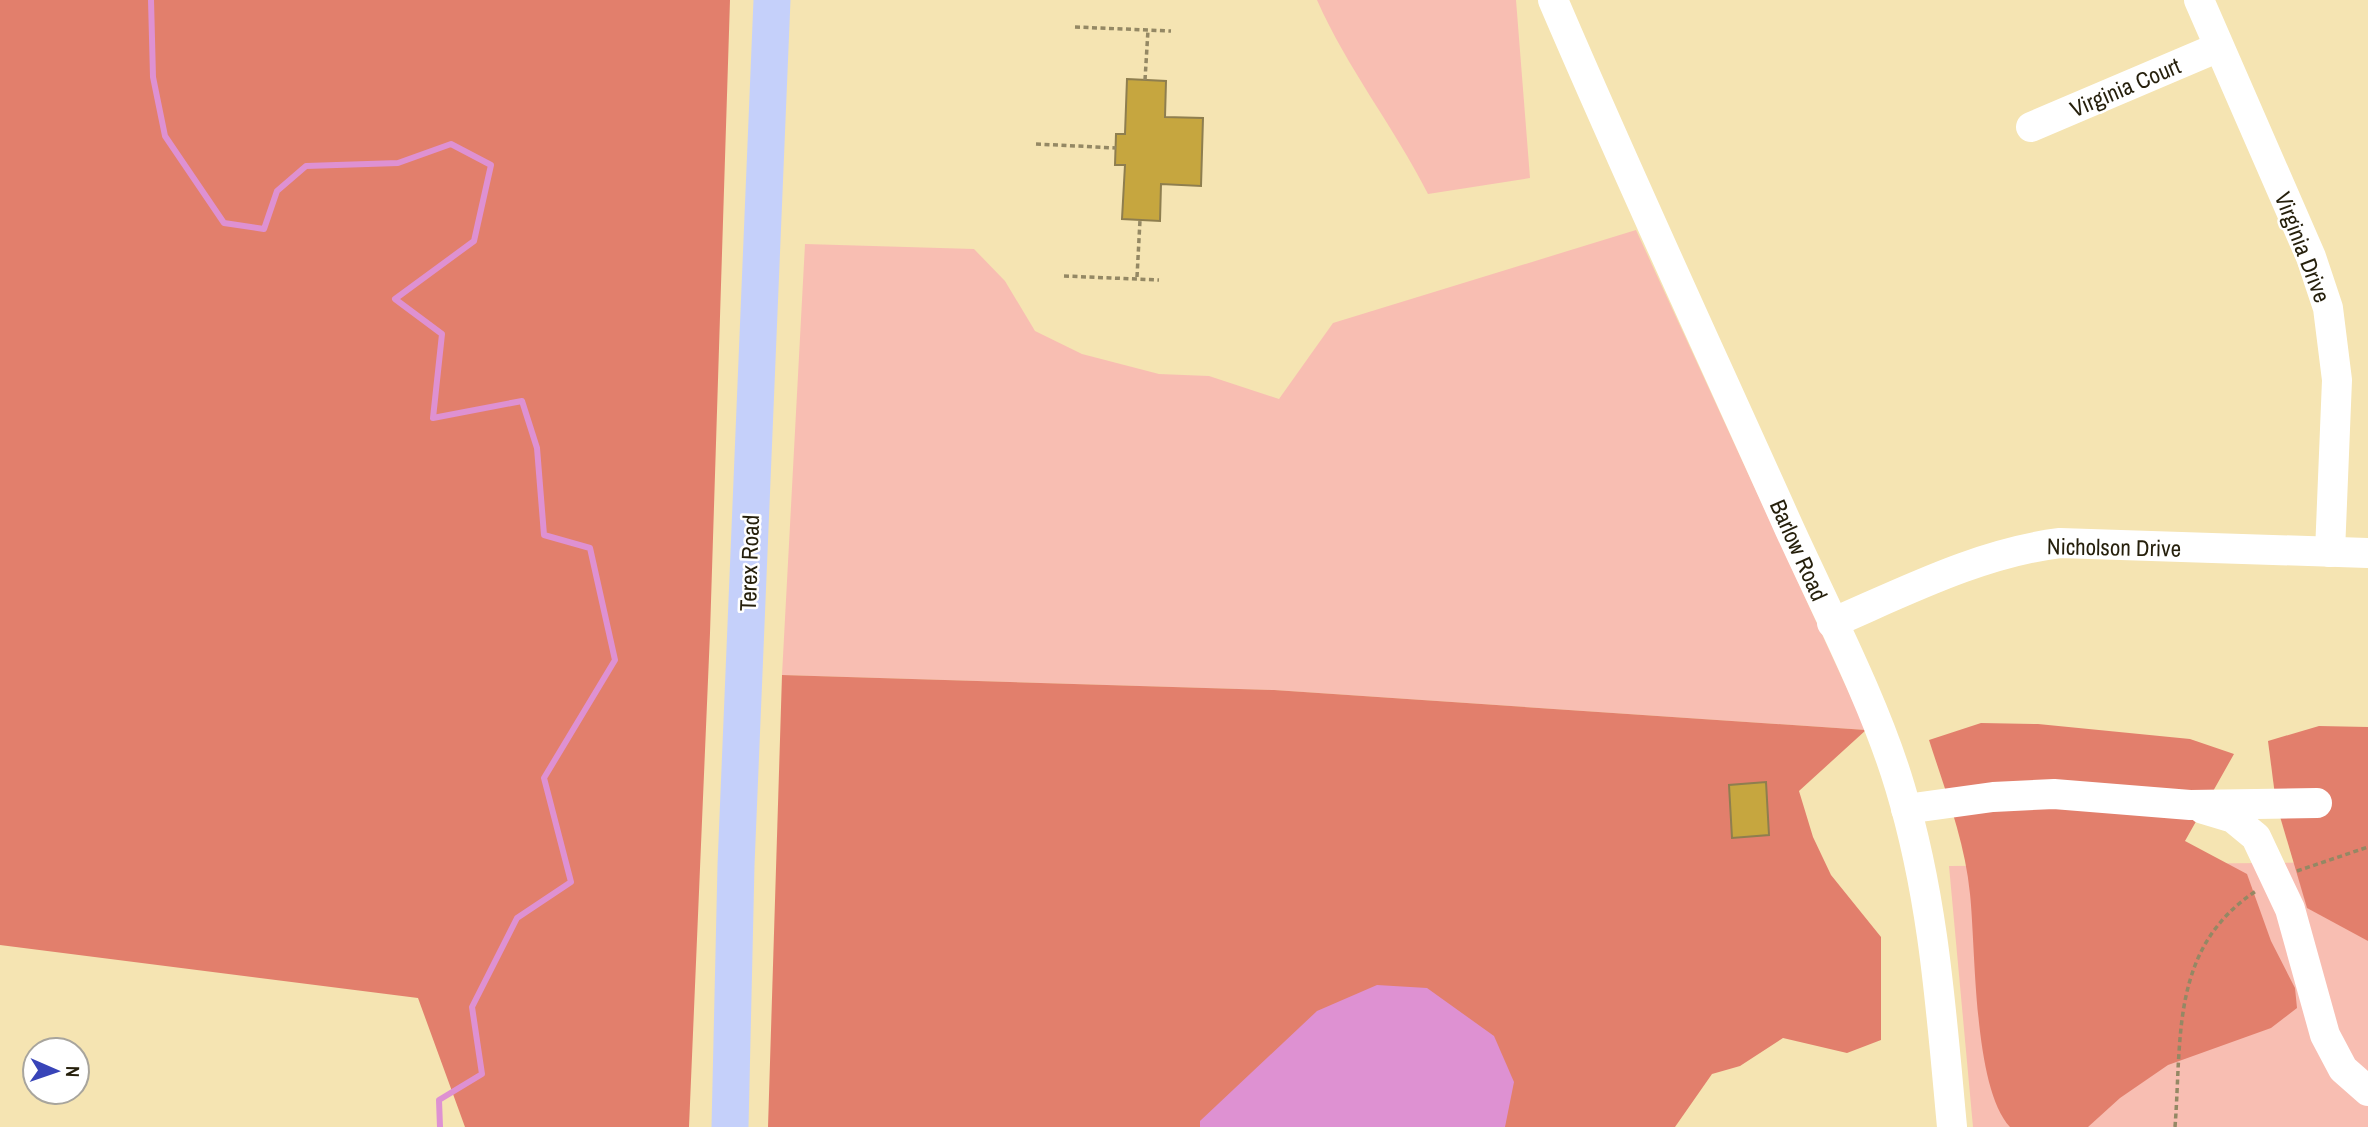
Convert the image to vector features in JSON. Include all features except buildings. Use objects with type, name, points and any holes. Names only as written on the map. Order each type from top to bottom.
[{"type":"main road","name":"Terex Road","points":[[730,1127],[737,851],[772,0]]},
{"type":"street","name":"Barlow Road","points":[[1553,0],[1621,159],[1661,241],[1883,740],[1906,809],[1923,875],[1936,948],[1952,1127]]},
{"type":"street","name":"Virginia Drive","points":[[2199,0],[2311,257],[2328,308],[2337,380],[2330,552]]},
{"type":"street","name":"Virginia Court","points":[[2031,127],[2219,47]]},
{"type":"street","name":"Nicholson Drive","points":[[1832,623],[1976,562],[2034,546],[2060,543],[2368,553]]},
{"type":"street","points":[[1906,809],[1993,797],[2054,794],[2190,805],[2317,803]]},
{"type":"street","points":[[2190,805],[2233,818],[2256,837],[2278,879],[2309,972],[2325,1035],[2343,1069],[2368,1091]]},
{"type":"path","points":[[1074,27],[1171,31]]},
{"type":"path","points":[[1146,80],[1148,30]]},
{"type":"path","points":[[1036,145],[1116,148]]},
{"type":"path","points":[[1136,278],[1140,220]]},
{"type":"path","points":[[1064,276],[1159,280]]},
{"type":"path","points":[[2175,1127],[2181,1020],[2194,964],[2207,939],[2224,917],[2245,898],[2278,879],[2326,859],[2368,847]]},
{"type":"shaded area","points":[[0,0],[730,0],[710,633],[689,1127],[465,1127],[418,998],[0,945]]},
{"type":"shaded area","points":[[1317,0],[1516,0],[1530,178],[1428,194],[1342,50]]},
{"type":"shaded area","points":[[1636,230],[1866,730],[1274,690],[782,675],[805,244],[974,249],[1005,281],[1035,331],[1082,354],[1159,374],[1209,376],[1279,399],[1333,323]]},
{"type":"shaded area","points":[[782,675],[1274,690],[1866,730],[1799,791],[1813,837],[1831,875],[1881,937],[1881,1040],[1847,1053],[1783,1038],[1740,1066],[1712,1074],[1675,1127],[768,1127]]},
{"type":"shaded area","points":[[1981,723],[2038,724],[2190,739],[2234,754],[2185,841],[2247,874],[2271,941],[2295,988],[2297,1008],[2271,1028],[2168,1065],[2120,1098],[2088,1127],[2010,1127],[1998,1108],[1989,1082],[1978,1016],[1970,894],[1964,855],[1929,740]]},
{"type":"shaded area","points":[[2319,726],[2368,727],[2368,941],[2307,908],[2276,803],[2268,741]]},
{"type":"shaded area","points":[[2368,862],[2368,1127],[1973,1127],[1949,866]]},
{"type":"shaded area","points":[[1377,985],[1427,988],[1494,1036],[1514,1082],[1505,1127],[1200,1127],[1200,1121],[1317,1011]]},
{"type":"waterway","points":[[151,0],[153,77],[165,136],[224,223],[264,229],[277,191],[306,166],[398,163],[451,144],[491,165],[474,241],[395,299],[442,334],[433,418],[522,401],[537,448],[544,535],[590,548],[615,660],[544,778],[571,882],[517,918],[472,1007],[482,1074],[439,1100],[440,1127]]}]
